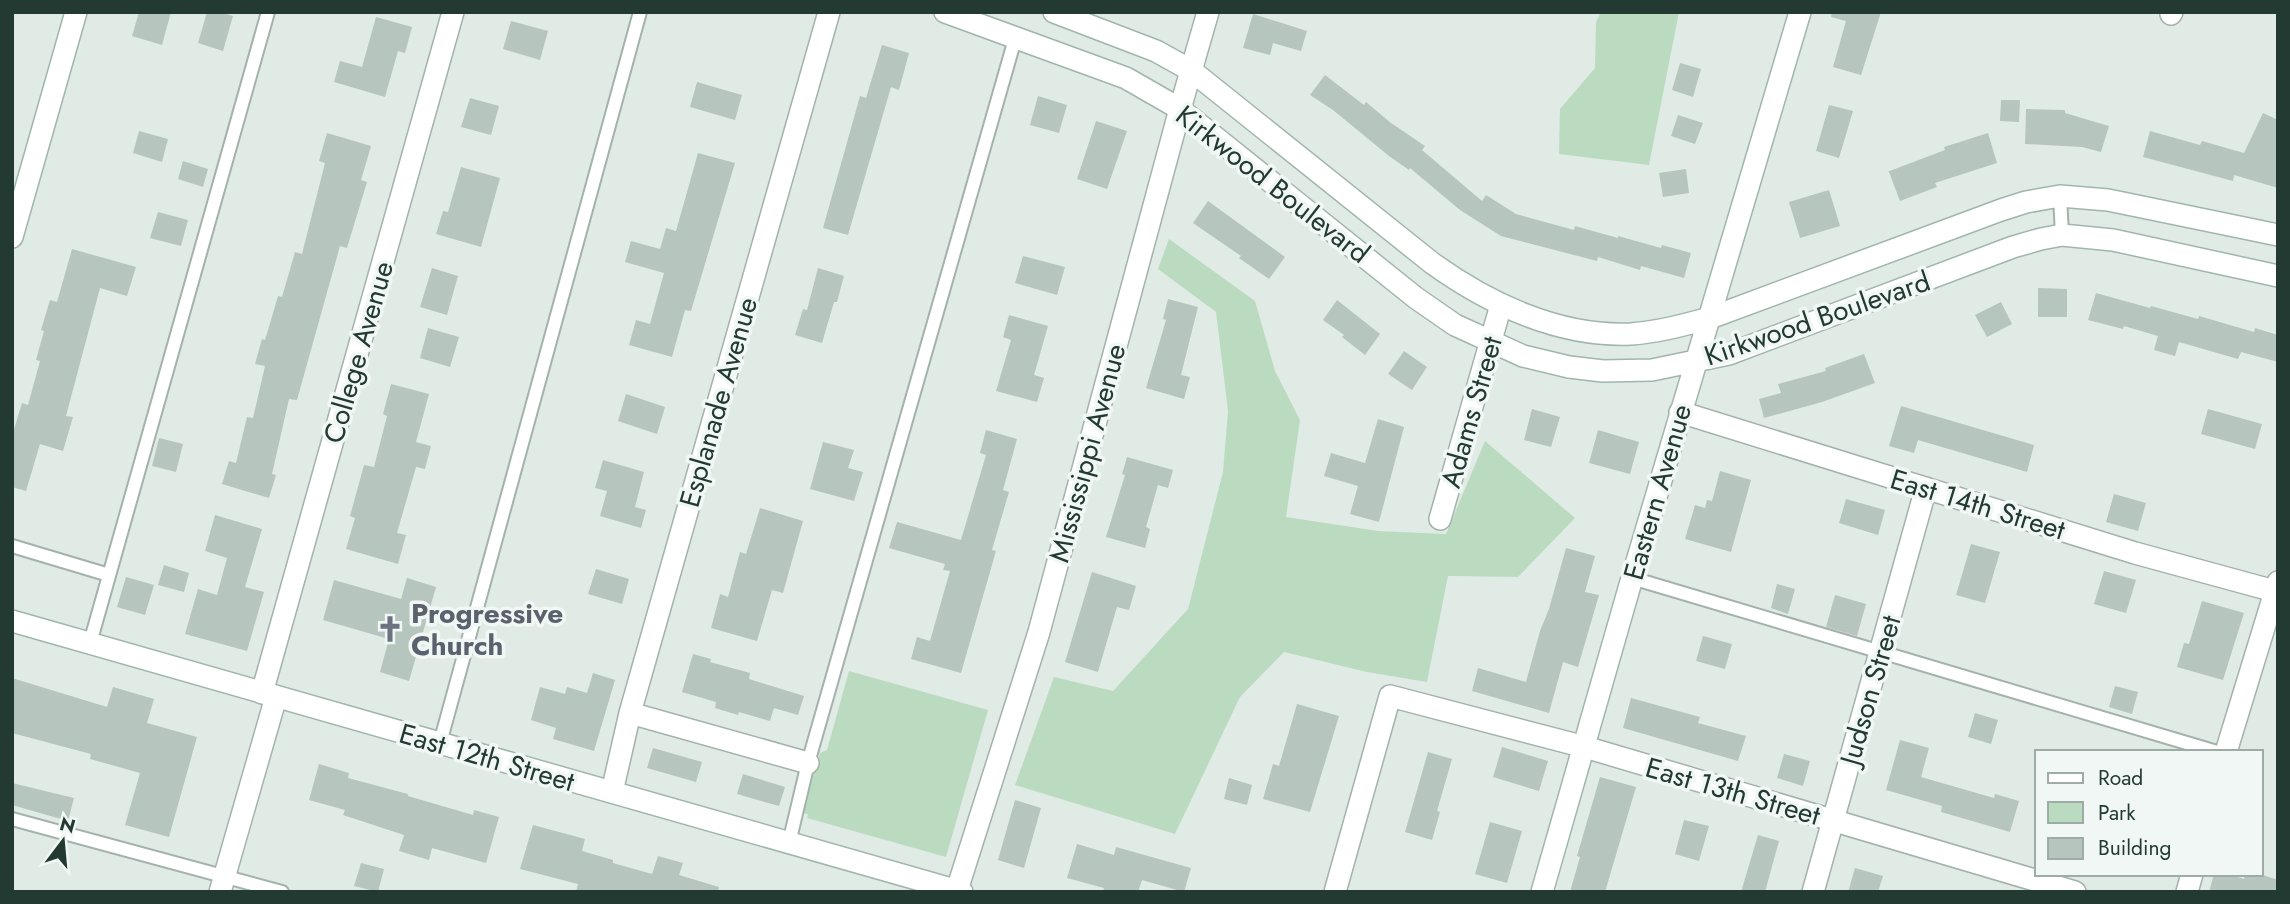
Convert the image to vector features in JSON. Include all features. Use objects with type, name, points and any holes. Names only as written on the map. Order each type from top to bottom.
[{"type":"street","points":[[12,237],[76,12]]},
{"type":"street","name":"College Avenue","points":[[222,884],[269,695],[453,12]]},
{"type":"street","name":"Esplanade Avenue","points":[[612,792],[630,713],[829,12]]},
{"type":"street","name":"Kirkwood Boulevard","points":[[945,12],[1126,78],[1180,108],[1416,298],[1455,325],[1523,356],[1569,367],[1603,371],[1652,370],[1729,354],[2012,247],[2062,235],[2113,240],[2278,276]]},
{"type":"street","name":"Kirkwood Boulevard","points":[[1054,12],[1156,51],[1192,71],[1463,285],[1501,305],[1547,322],[1581,330],[1629,334],[1664,330],[1710,318],[2001,210],[2060,196],[2108,200],[2278,235]]},
{"type":"street","name":"Mississippi Avenue","points":[[959,891],[1039,632],[1208,12]]},
{"type":"street","name":"Eastern Avenue","points":[[1542,892],[1680,412],[1800,12]]},
{"type":"street","name":"Adams Street","points":[[1440,519],[1501,305]]},
{"type":"street","name":"East 14th Street","points":[[1680,412],[2135,553],[2277,588]]},
{"type":"street","name":"Judson Street","points":[[1814,892],[1926,488]]},
{"type":"street","points":[[2227,750],[2277,588]]},
{"type":"street","name":"East 12th Street","points":[[12,621],[789,843],[934,888],[959,891]]},
{"type":"street","name":"East 13th Street","points":[[1335,892],[1390,696],[1585,747],[2075,892]]},
{"type":"street","points":[[630,713],[808,763]]},
{"type":"lane","points":[[90,643],[268,12]]},
{"type":"lane","points":[[440,743],[640,12]]},
{"type":"lane","points":[[789,843],[808,763],[1015,39]]},
{"type":"lane","points":[[2060,196],[2062,235]]},
{"type":"lane","points":[[12,547],[109,575]]},
{"type":"lane","points":[[1632,578],[2210,750]]},
{"type":"lane","points":[[12,819],[222,884],[282,892]]},
{"type":"green space","points":[[1601,12],[1679,12],[1649,165],[1559,154],[1560,109],[1595,68],[1596,22]]},
{"type":"green space","points":[[1169,239],[1255,301],[1275,371],[1300,420],[1286,517],[1378,531],[1446,534],[1485,441],[1575,518],[1518,577],[1448,576],[1427,682],[1367,672],[1284,652],[1240,697],[1175,834],[1015,785],[1054,677],[1113,691],[1188,609],[1223,472],[1228,411],[1216,312],[1158,269]]},
{"type":"green space","points":[[849,671],[988,710],[946,857],[807,818],[808,814],[802,813],[820,753],[827,750]]},
{"type":"building","points":[[139,12],[171,12],[162,45],[132,36]]},
{"type":"building","points":[[207,12],[233,16],[223,51],[198,43]]},
{"type":"building","points":[[1832,12],[1881,12],[1861,75],[1833,67],[1846,21],[1831,17]]},
{"type":"building","points":[[1253,14],[1307,31],[1301,51],[1273,43],[1270,55],[1243,48]]},
{"type":"building","points":[[376,17],[412,27],[405,53],[398,51],[385,97],[334,82],[340,61],[362,67]]},
{"type":"building","points":[[511,21],[548,31],[540,60],[503,49]]},
{"type":"building","points":[[882,45],[909,53],[899,90],[891,87],[848,235],[823,228],[860,96],[866,98]]},
{"type":"building","points":[[1680,63],[1701,69],[1693,97],[1672,90]]},
{"type":"building","points":[[1325,75],[1425,146],[1422,150],[1482,201],[1486,195],[1516,214],[1574,230],[1575,226],[1691,253],[1684,278],[1641,266],[1640,270],[1598,257],[1597,261],[1501,236],[1460,210],[1410,168],[1409,170],[1389,156],[1333,110],[1310,95]]},
{"type":"building","points":[[697,82],[742,95],[735,120],[690,107]]},
{"type":"building","points":[[1038,96],[1067,105],[1059,133],[1030,125]]},
{"type":"building","points":[[470,98],[499,106],[491,135],[461,127]]},
{"type":"building","points":[[2001,100],[2020,100],[2019,122],[2000,121]]},
{"type":"building","points":[[1829,105],[1853,111],[1839,158],[1816,151]]},
{"type":"building","points":[[2026,109],[2065,110],[2065,113],[2109,126],[2101,152],[2082,147],[2025,144]]},
{"type":"building","points":[[2263,113],[2278,120],[2278,188],[2234,175],[2233,181],[2143,157],[2150,131],[2200,145],[2202,141],[2244,153]]},
{"type":"building","points":[[1678,115],[1703,123],[1695,144],[1671,136]]},
{"type":"building","points":[[1096,121],[1127,131],[1107,189],[1077,179]]},
{"type":"building","points":[[139,131],[168,139],[162,162],[133,153]]},
{"type":"building","points":[[327,133],[371,146],[361,180],[367,182],[347,248],[340,246],[297,400],[289,399],[272,474],[276,475],[269,498],[222,484],[229,461],[236,463],[247,417],[253,418],[265,366],[255,364],[278,296],[282,297],[295,252],[302,254],[325,163],[319,161]]},
{"type":"building","points":[[1988,133],[1997,163],[1935,183],[1937,187],[1900,201],[1887,172],[1945,150],[1944,147]]},
{"type":"building","points":[[698,153],[735,163],[691,311],[685,310],[672,357],[629,345],[636,320],[650,324],[664,273],[625,262],[631,241],[660,249],[666,228],[676,231]]},
{"type":"building","points":[[183,161],[208,169],[203,187],[178,179]]},
{"type":"building","points":[[461,167],[500,178],[481,247],[436,234],[443,211],[448,212]]},
{"type":"building","points":[[1686,169],[1689,193],[1663,197],[1659,173]]},
{"type":"building","points":[[1829,190],[1840,226],[1800,238],[1789,202]]},
{"type":"building","points":[[1208,201],[1285,257],[1269,279],[1193,223]]},
{"type":"building","points":[[158,212],[188,220],[181,246],[150,238]]},
{"type":"building","points":[[72,249],[136,267],[127,296],[100,288],[66,416],[73,417],[63,451],[40,444],[26,491],[12,487],[12,436],[22,403],[28,405],[40,361],[36,360],[44,331],[41,330],[50,300],[57,302]]},
{"type":"building","points":[[1023,256],[1065,267],[1057,295],[1015,283]]},
{"type":"building","points":[[432,268],[458,276],[447,315],[420,307]]},
{"type":"building","points":[[818,268],[844,276],[822,343],[795,335],[803,309],[807,310]]},
{"type":"building","points":[[2038,288],[2067,289],[2067,317],[2038,317]]},
{"type":"building","points":[[2096,293],[2198,319],[2199,316],[2254,332],[2255,328],[2278,335],[2278,362],[2241,352],[2238,359],[2179,342],[2175,356],[2154,350],[2158,336],[2124,326],[2123,329],[2088,320]]},
{"type":"building","points":[[1168,299],[1198,307],[1181,375],[1190,377],[1184,399],[1146,388],[1166,320],[1163,319]]},
{"type":"building","points":[[1337,300],[1380,334],[1365,355],[1323,320]]},
{"type":"building","points":[[2001,302],[2012,324],[1987,337],[1975,315]]},
{"type":"building","points":[[1009,315],[1048,326],[1034,375],[1044,378],[1037,402],[996,391],[1011,340],[1003,337]]},
{"type":"building","points":[[428,328],[459,337],[450,367],[420,358]]},
{"type":"building","points":[[1404,351],[1427,367],[1412,390],[1388,374]]},
{"type":"building","points":[[1864,354],[1875,383],[1822,402],[1764,418],[1759,399],[1781,393],[1778,384],[1826,371],[1825,368]]},
{"type":"building","points":[[391,384],[429,394],[416,442],[431,446],[425,469],[416,467],[397,533],[406,535],[398,564],[346,549],[355,518],[350,516],[364,465],[374,467],[387,416],[383,414]]},
{"type":"building","points":[[626,394],[665,407],[657,434],[618,421]]},
{"type":"building","points":[[1901,406],[2034,445],[2027,472],[1918,440],[1914,453],[1889,446]]},
{"type":"building","points":[[1532,409],[1560,417],[1551,447],[1524,440]]},
{"type":"building","points":[[2208,409],[2262,424],[2255,449],[2201,434]]},
{"type":"building","points":[[1378,419],[1404,427],[1379,522],[1350,514],[1358,486],[1324,476],[1331,453],[1365,463]]},
{"type":"building","points":[[986,430],[1017,439],[1003,490],[1009,492],[992,550],[996,551],[961,673],[911,659],[917,637],[930,641],[950,571],[943,570],[945,564],[889,548],[897,522],[961,540],[986,455],[980,453]]},
{"type":"building","points":[[1598,430],[1639,442],[1630,474],[1589,463]]},
{"type":"building","points":[[159,438],[183,444],[176,472],[152,466]]},
{"type":"building","points":[[823,442],[854,450],[848,468],[863,472],[854,501],[810,489]]},
{"type":"building","points":[[1127,457],[1173,470],[1168,488],[1158,485],[1146,527],[1150,529],[1145,548],[1106,537],[1125,475],[1122,474]]},
{"type":"building","points":[[603,460],[644,472],[635,507],[646,510],[641,528],[600,516],[607,491],[595,488]]},
{"type":"building","points":[[1720,471],[1751,480],[1731,552],[1685,539],[1695,505],[1705,508],[1707,500],[1712,501]]},
{"type":"building","points":[[2114,494],[2146,503],[2138,531],[2106,522]]},
{"type":"building","points":[[1846,499],[1885,510],[1878,535],[1839,523]]},
{"type":"building","points":[[760,508],[803,521],[783,593],[772,590],[757,641],[711,628],[720,594],[728,597],[740,552],[746,554]]},
{"type":"building","points":[[215,515],[262,529],[245,587],[264,592],[247,651],[185,634],[198,589],[217,595],[227,558],[205,551]]},
{"type":"building","points":[[1971,544],[2000,552],[1985,603],[1956,595]]},
{"type":"building","points":[[1566,548],[1595,556],[1585,592],[1599,595],[1578,667],[1563,662],[1549,713],[1472,691],[1478,668],[1526,682]]},
{"type":"building","points":[[164,565],[189,573],[184,592],[158,585]]},
{"type":"building","points":[[596,569],[629,579],[622,604],[588,594]]},
{"type":"building","points":[[2104,571],[2136,580],[2126,613],[2094,604]]},
{"type":"building","points":[[1092,572],[1136,586],[1129,610],[1117,607],[1098,672],[1065,662]]},
{"type":"building","points":[[126,577],[154,585],[145,615],[117,607]]},
{"type":"building","name":"Progressive Church","points":[[407,578],[436,587],[409,681],[380,672],[389,639],[323,620],[334,580],[401,599]]},
{"type":"building","points":[[1777,584],[1795,589],[1788,614],[1771,608]]},
{"type":"building","points":[[1835,595],[1866,604],[1857,636],[1826,627]]},
{"type":"building","points":[[2202,601],[2244,613],[2223,680],[2177,667],[2184,643],[2189,644]]},
{"type":"building","points":[[1703,636],[1732,644],[1725,669],[1696,661]]},
{"type":"building","points":[[693,654],[711,659],[710,662],[750,673],[749,679],[804,696],[798,715],[774,708],[770,721],[739,712],[738,715],[715,708],[716,702],[682,692]]},
{"type":"building","points":[[593,673],[615,680],[594,751],[553,739],[556,728],[531,720],[540,687],[565,694],[567,687],[587,693]]},
{"type":"building","points":[[12,678],[107,707],[113,687],[154,699],[147,723],[197,737],[169,837],[125,825],[140,773],[90,759],[91,754],[12,733]]},
{"type":"building","points":[[2115,686],[2138,692],[2132,714],[2109,707]]},
{"type":"building","points":[[1631,698],[1700,717],[1698,723],[1746,736],[1738,761],[1623,728]]},
{"type":"building","points":[[1297,704],[1339,716],[1310,812],[1263,799],[1273,764],[1279,766]]},
{"type":"building","points":[[1975,713],[1998,720],[1991,744],[1968,737]]},
{"type":"building","points":[[1900,740],[1929,748],[1921,777],[1994,798],[1995,794],[2019,801],[2010,832],[1941,812],[1942,806],[1886,790]]},
{"type":"building","points":[[1502,747],[1548,761],[1539,791],[1493,777]]},
{"type":"building","points":[[653,748],[702,762],[696,782],[647,768]]},
{"type":"building","points":[[1428,752],[1452,759],[1432,840],[1405,832]]},
{"type":"building","points":[[1784,754],[1810,761],[1803,786],[1777,778]]},
{"type":"building","points":[[319,764],[349,773],[348,778],[408,796],[473,815],[474,810],[499,817],[486,863],[432,848],[429,860],[399,851],[404,835],[343,815],[345,810],[309,800]]},
{"type":"building","points":[[743,774],[785,787],[779,806],[737,794]]},
{"type":"building","points":[[1600,777],[1636,787],[1605,892],[1570,892],[1580,857],[1577,856]]},
{"type":"building","points":[[1229,778],[1252,785],[1247,805],[1224,799]]},
{"type":"building","points":[[12,783],[74,798],[68,821],[12,805]]},
{"type":"building","points":[[1015,800],[1041,808],[1024,868],[998,860]]},
{"type":"building","points":[[1684,820],[1709,826],[1699,861],[1675,854]]},
{"type":"building","points":[[1490,822],[1522,831],[1507,883],[1475,874]]},
{"type":"building","points":[[533,825],[585,839],[582,851],[652,874],[658,856],[683,863],[679,875],[719,887],[718,892],[576,892],[578,884],[520,869]]},
{"type":"building","points":[[1758,835],[1779,841],[1765,892],[1741,892]]},
{"type":"building","points":[[1077,844],[1114,855],[1116,847],[1191,868],[1184,892],[1142,880],[1138,892],[1103,892],[1104,888],[1067,878]]},
{"type":"building","points":[[361,863],[384,869],[378,892],[354,886]]},
{"type":"building","points":[[1855,868],[1883,876],[1878,892],[1848,892]]},
{"type":"building","points":[[2262,875],[2278,880],[2278,892],[2209,892],[2213,876],[2244,879],[2245,876]]},
{"type":"place","name":"Progressive Church","points":[[390,629]]}]
